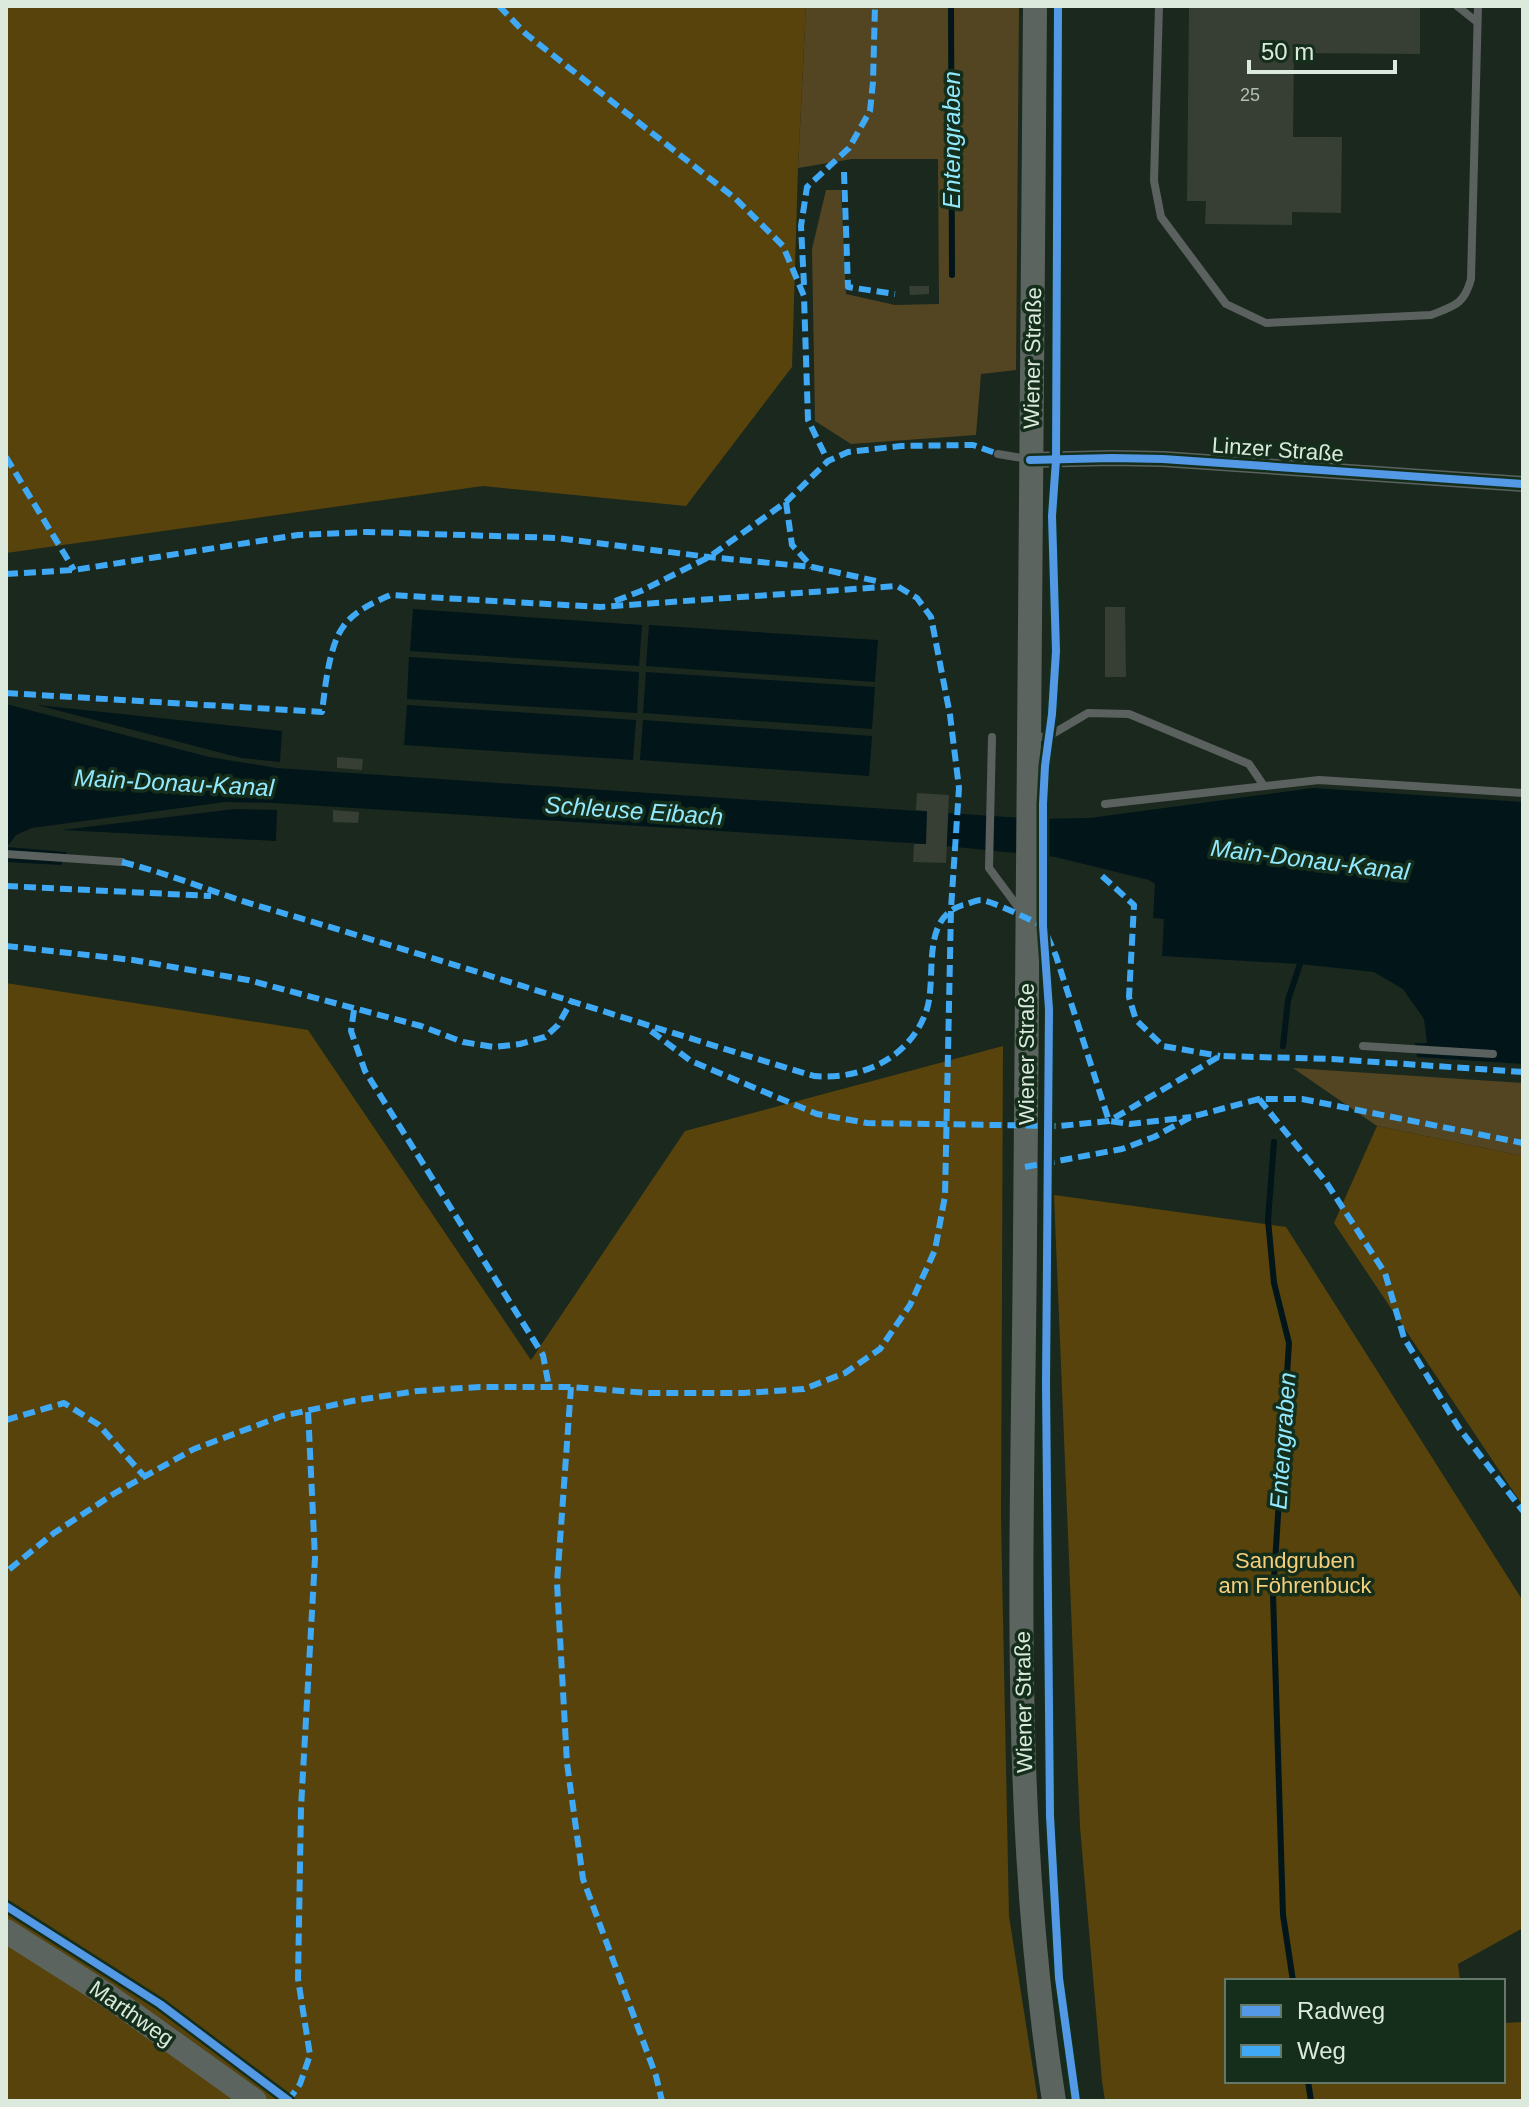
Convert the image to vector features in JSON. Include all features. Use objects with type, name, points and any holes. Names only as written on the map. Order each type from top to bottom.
[{"type":"main road","name":"Wiener Straße","points":[[1035,6],[1020,1515],[1024,1767],[1032,1928],[1054,2101]]},
{"type":"main road","name":"Marthweg","points":[[6,1931],[107,1995],[255,2101]]},
{"type":"street","name":"Linzer Straße","points":[[1030,460],[1163,459],[1523,484]]},
{"type":"lane","points":[[1159,6],[1154,181],[1161,217],[1226,304],[1266,323],[1431,315],[1452,307],[1466,296],[1471,279],[1478,6]]},
{"type":"lane","points":[[1457,6],[1477,22]]},
{"type":"lane","points":[[998,454],[1030,460]]},
{"type":"lane","points":[[1028,738],[1049,736],[1088,713],[1129,714],[1249,764],[1264,786]]},
{"type":"lane","points":[[992,737],[989,868],[1027,918]]},
{"type":"lane","points":[[1105,804],[1319,780],[1523,793]]},
{"type":"lane","points":[[6,854],[122,862]]},
{"type":"lane","points":[[1363,1046],[1493,1054]]},
{"type":"shaded area","points":[[806,6],[1019,6],[1016,370],[981,374],[976,435],[851,444],[815,421],[812,249],[826,190],[841,190],[846,294],[895,305],[939,304],[938,159],[852,159],[798,168]]},
{"type":"shaded area","points":[[1293,1068],[1523,1083],[1523,1156],[1377,1126]]},
{"type":"green space","points":[[6,6],[806,6],[792,367],[686,506],[483,486],[6,553]]},
{"type":"green space","points":[[6,983],[308,1030],[531,1360],[685,1131],[1003,1046],[1001,1518],[1009,1916],[1038,2101],[6,2101]]},
{"type":"green space","points":[[1377,1126],[1523,1156],[1523,1506],[1334,1223]]},
{"type":"green space","name":"Sandgruben am Föhrenbuck","points":[[1054,1195],[1286,1227],[1523,1601],[1523,1928],[1458,1964],[1460,1979],[1225,1979],[1225,2083],[1505,2083],[1505,2023],[1523,2022],[1523,2101],[1105,2101],[1080,1827]]},
{"type":"water","points":[[413,609],[642,625],[639,666],[410,651]]},
{"type":"water","points":[[649,625],[878,640],[875,682],[646,666]]},
{"type":"water","points":[[409,657],[639,672],[637,713],[407,699]]},
{"type":"water","points":[[646,672],[875,687],[872,729],[643,713]]},
{"type":"water","points":[[6,704],[209,757],[277,768],[1036,819],[1090,818],[1313,788],[1523,802],[1523,1064],[1417,1057],[1415,1043],[1427,1043],[1424,1019],[1403,989],[1374,972],[1300,964],[1162,956],[1164,919],[1153,918],[1155,884],[1055,857],[926,844],[225,802],[32,828],[16,835],[7,847],[67,852],[61,865],[6,862]]},
{"type":"water","points":[[37,705],[282,731],[280,762],[241,758]]},
{"type":"water","points":[[407,705],[636,720],[633,760],[404,745]]},
{"type":"water","points":[[643,720],[872,736],[869,776],[640,760]]},
{"type":"water","points":[[235,809],[277,810],[276,841],[62,830]]},
{"type":"building","points":[[1189,6],[1420,6],[1420,54],[1294,53],[1293,137],[1342,137],[1341,213],[1292,212],[1292,225],[1205,224],[1206,201],[1187,201]]},
{"type":"building","points":[[909,286],[929,286],[929,294],[910,295]]},
{"type":"building","points":[[1105,607],[1125,607],[1126,677],[1105,677]]},
{"type":"building","points":[[337,757],[363,759],[362,770],[337,768]]},
{"type":"building","points":[[917,793],[949,795],[946,863],[913,862],[914,844],[926,844],[927,811],[916,810]]},
{"type":"building","points":[[333,810],[359,812],[358,823],[333,822]]},
{"type":"waterway","name":"Entengraben","points":[[951,6],[952,275]]},
{"type":"waterway","name":"Entengraben","points":[[1283,1046],[1288,1000],[1300,964]]},
{"type":"waterway","name":"Entengraben","points":[[1274,1142],[1268,1220],[1274,1283],[1289,1343],[1273,1594],[1283,1915],[1293,1979]]},
{"type":"waterway","name":"Entengraben","points":[[1308,2083],[1311,2101]]},
{"type":"marked path","points":[[499,6],[526,34],[736,199],[783,246],[804,296],[808,420],[828,461]]},
{"type":"marked path","points":[[804,285],[801,226],[807,187],[849,148],[870,111],[875,6]]},
{"type":"marked path","points":[[844,172],[848,287],[895,294]]},
{"type":"marked path","points":[[615,601],[709,557],[786,502],[828,461],[848,452],[901,446],[973,445],[998,454]]},
{"type":"marked path","points":[[6,457],[74,570]]},
{"type":"marked path","points":[[786,502],[792,545],[812,567]]},
{"type":"marked path","points":[[6,574],[74,570],[298,535],[366,532],[557,538],[812,567],[881,582]]},
{"type":"marked path","points":[[6,693],[322,712],[328,668],[338,635],[358,612],[390,595],[600,607],[897,586],[917,598],[931,617],[950,715],[959,788],[951,909],[945,1196],[935,1250],[910,1305],[880,1349],[845,1373],[804,1389],[744,1393],[648,1393],[571,1387],[480,1387],[417,1391],[282,1416],[194,1449],[115,1493],[54,1533],[6,1572]]},
{"type":"marked path","points":[[122,862],[814,1076],[850,1074],[867,1069],[897,1053],[909,1041],[927,1009],[935,935],[941,922],[950,912],[963,905],[986,901],[1043,926],[1056,956],[1109,1121],[1130,1124],[1191,1117]]},
{"type":"marked path","points":[[1102,876],[1134,905],[1129,997],[1136,1020],[1163,1046],[1220,1056]]},
{"type":"marked path","points":[[6,886],[211,896]]},
{"type":"marked path","points":[[6,946],[133,960],[248,980],[421,1026],[463,1042],[494,1047],[545,1037],[558,1025],[571,1002]]},
{"type":"marked path","points":[[354,1010],[351,1031],[365,1071],[543,1355],[549,1387]]},
{"type":"marked path","points":[[651,1031],[691,1061],[817,1114],[867,1123],[1060,1126],[1109,1121],[1220,1056],[1332,1059],[1523,1072]]},
{"type":"marked path","points":[[1259,1099],[1326,1182],[1385,1273],[1404,1338],[1459,1428],[1523,1511]]},
{"type":"marked path","points":[[1025,1167],[1122,1149],[1154,1137],[1191,1117],[1259,1099],[1302,1099],[1523,1143]]},
{"type":"marked path","points":[[571,1387],[557,1583],[567,1763],[583,1879],[656,2076],[662,2101]]},
{"type":"marked path","points":[[6,1420],[64,1403],[99,1425],[144,1476]]},
{"type":"marked path","points":[[288,2101],[300,2084],[310,2055],[298,1979],[301,1808],[315,1558],[308,1410]]},
{"type":"cycle path","points":[[1058,6],[1056,460],[1052,516],[1056,651],[1043,804],[1043,926],[1049,1009],[1046,1384],[1050,1816],[1059,1978],[1076,2101]]},
{"type":"cycle path","points":[[1030,460],[1163,459],[1523,484]]},
{"type":"cycle path","points":[[6,1906],[160,2004],[289,2101]]},
{"type":"water label","name":"Main-Donau-Kanal","points":[[174,783]]},
{"type":"water label","name":"Schleuse Eibach","points":[[634,811]]},
{"type":"water label","name":"Main-Donau-Kanal","points":[[1310,860]]}]
